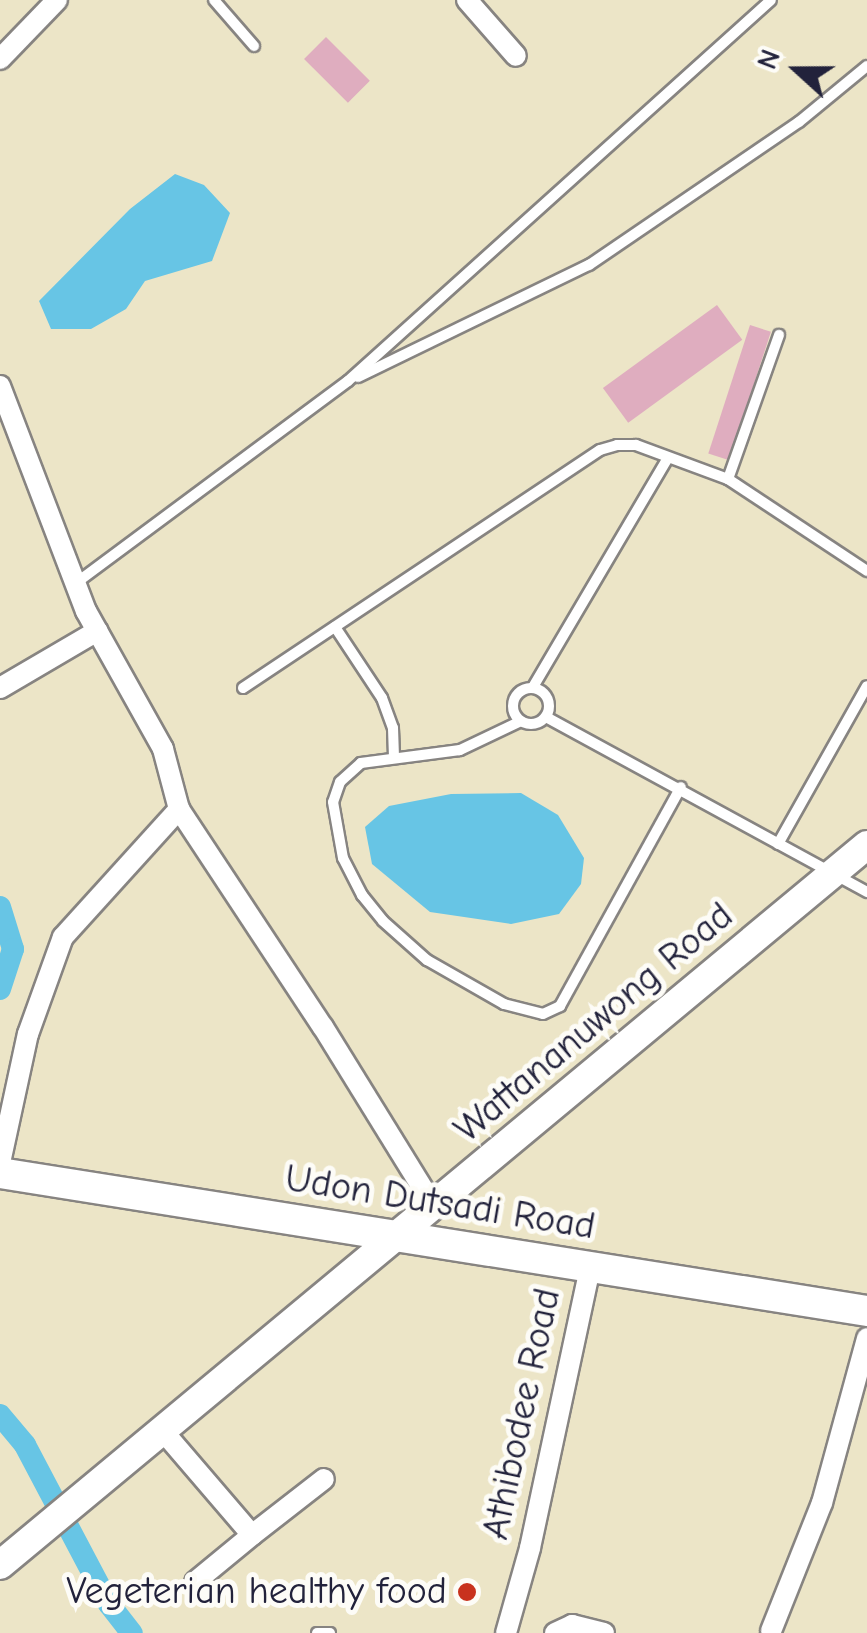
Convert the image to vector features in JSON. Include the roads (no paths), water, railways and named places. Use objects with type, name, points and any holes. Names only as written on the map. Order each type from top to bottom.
[{"type":"main road","name":"Udon Dutsadi Road","points":[[0,1173],[867,1311]]},
{"type":"street","points":[[0,59],[58,0]]},
{"type":"street","points":[[467,0],[516,56]]},
{"type":"street","points":[[0,386],[97,630],[163,749],[179,809],[323,1026],[434,1205]]},
{"type":"street","points":[[0,688],[97,630]]},
{"type":"street","points":[[0,1163],[28,1034],[64,937],[179,809]]},
{"type":"street","name":"Wattananuwong Road","points":[[0,1565],[867,845]]},
{"type":"street","name":"Athibodee Road","points":[[506,1633],[530,1548],[590,1267]]},
{"type":"street","points":[[771,1631],[822,1503],[867,1338]]},
{"type":"street","points":[[162,1430],[252,1535]]},
{"type":"street","points":[[194,1582],[324,1479]]},
{"type":"street","points":[[555,1633],[572,1625],[604,1633]]},
{"type":"lane","points":[[214,0],[254,46]]},
{"type":"lane","points":[[76,583],[348,381],[771,0]]},
{"type":"lane","points":[[348,381],[590,265],[799,122],[867,66]]},
{"type":"lane","points":[[728,479],[779,335]]},
{"type":"lane","points":[[243,688],[600,450],[636,445],[728,479],[867,571]]},
{"type":"lane","points":[[521,721],[514,700],[532,688],[668,458]]},
{"type":"lane","points":[[335,627],[382,698],[393,728],[394,757]]},
{"type":"lane","points":[[778,844],[867,686]]},
{"type":"lane","points":[[532,688],[548,699],[546,717]]},
{"type":"lane","points":[[546,717],[534,724],[521,721],[460,750],[394,757],[349,769],[333,802],[343,858],[362,894],[383,921],[428,960],[527,1012],[543,1014],[560,1006],[680,788]]},
{"type":"lane","points":[[546,717],[867,892]]},
{"type":"lane","points":[[317,1633],[330,1633]]},
{"type":"water","points":[[175,174],[204,185],[230,213],[212,261],[145,281],[126,309],[91,329],[51,329],[39,301],[130,209]]},
{"type":"water","points":[[521,793],[558,815],[584,858],[581,884],[559,914],[511,924],[430,912],[372,864],[365,827],[389,806],[451,794]]},
{"type":"waterway","points":[[0,907],[13,949],[0,989]]},
{"type":"waterway","points":[[0,1415],[25,1445],[109,1604],[132,1633]]},
{"type":"place","name":"Vegeterian healthy food","points":[[467,1592]]}]
